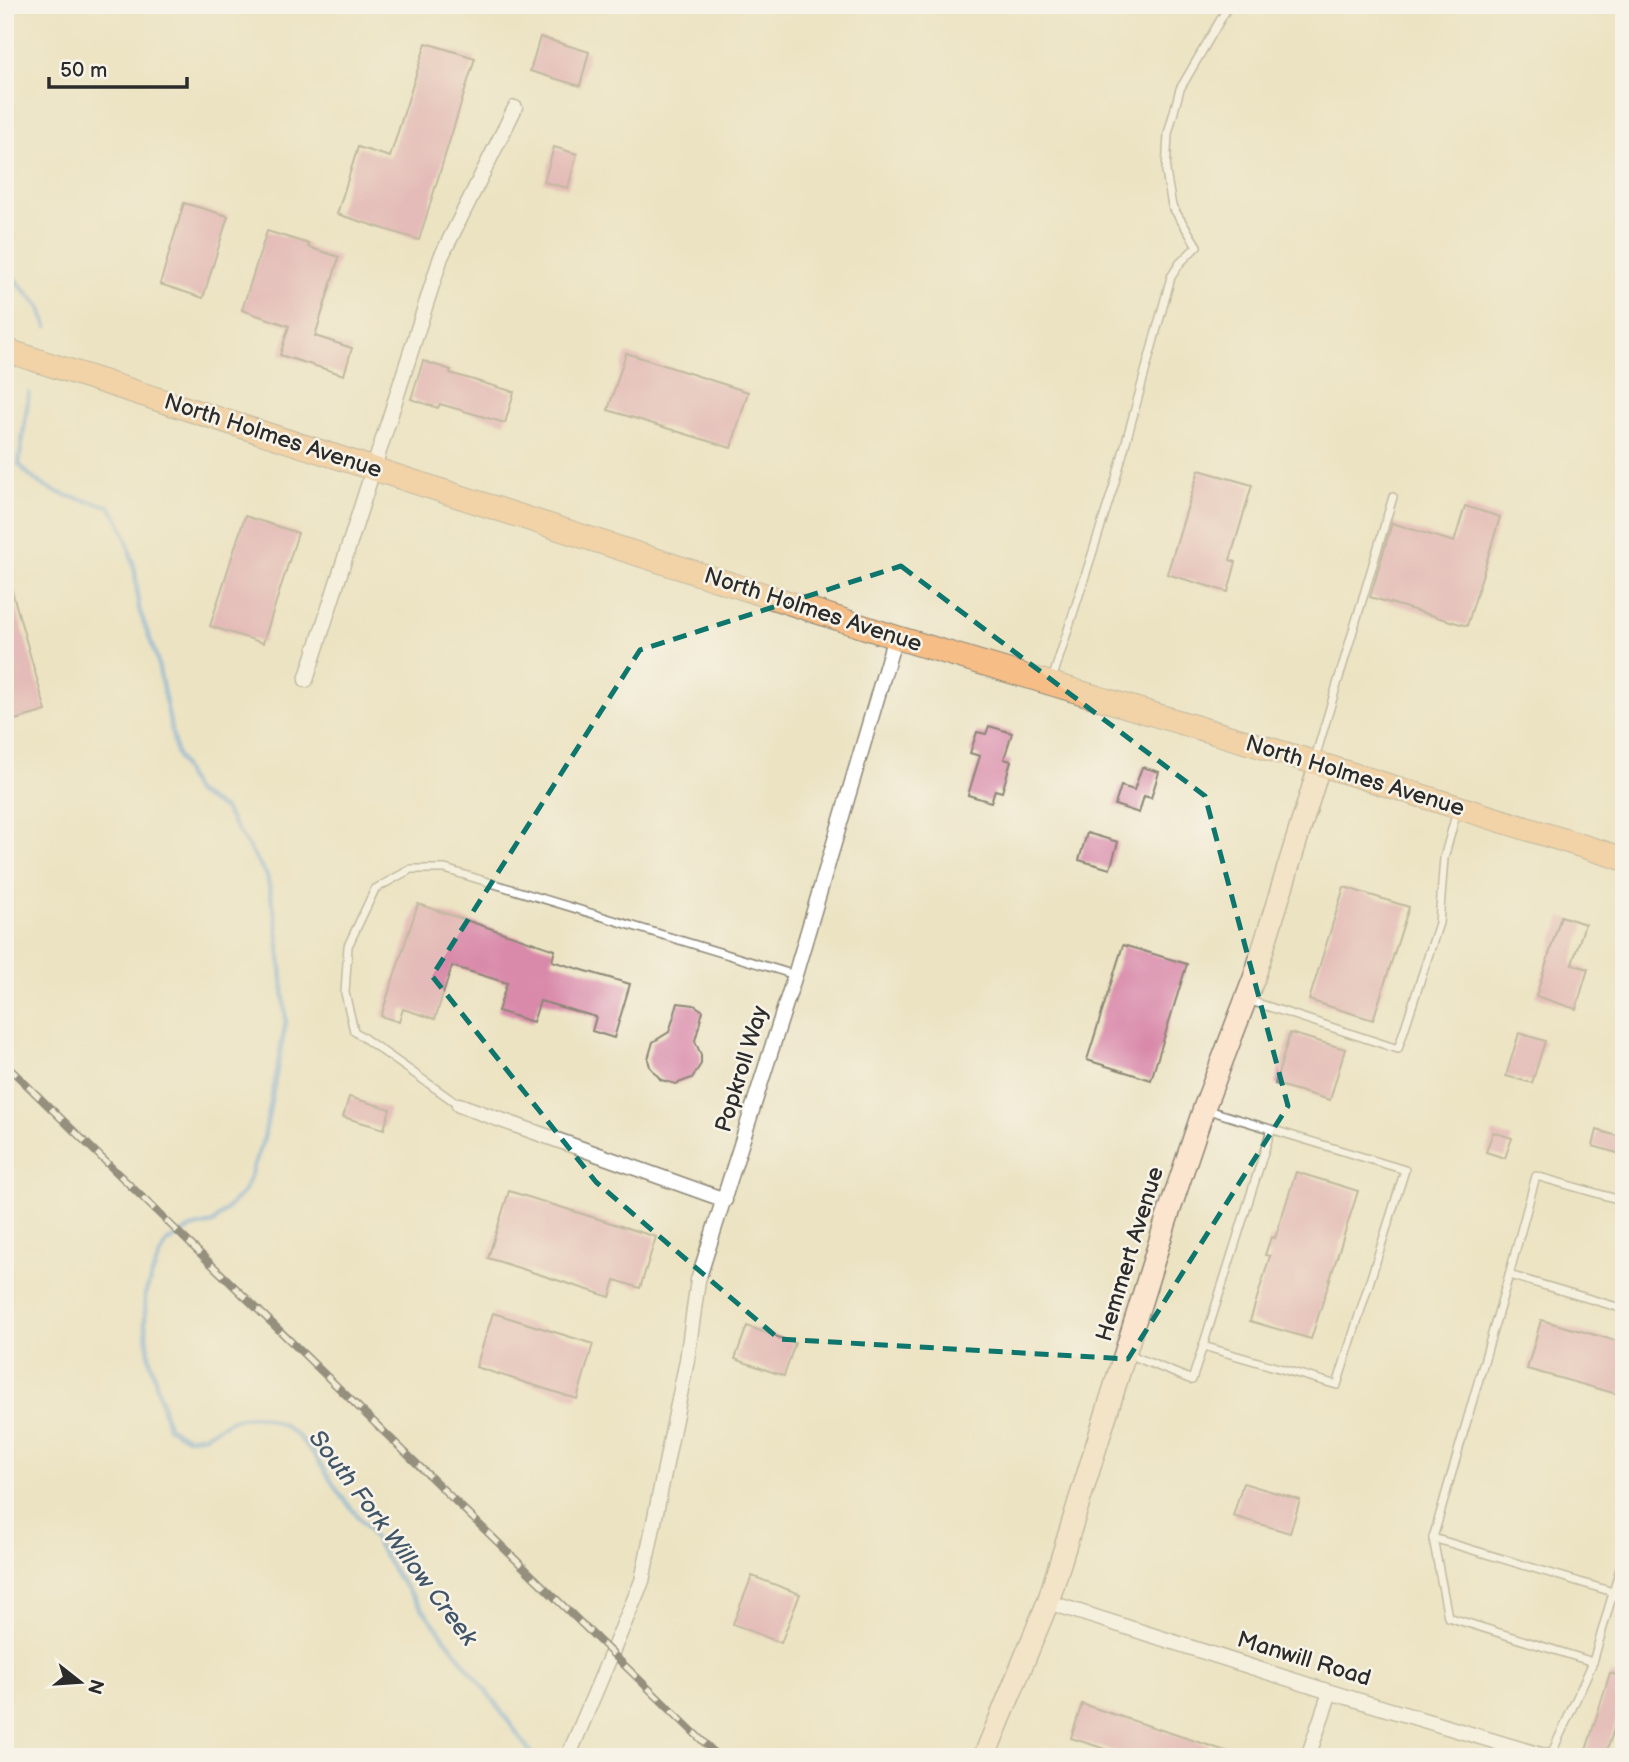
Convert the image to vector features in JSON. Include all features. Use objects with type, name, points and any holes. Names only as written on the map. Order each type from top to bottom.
[{"type":"main road","name":"North Holmes Avenue","points":[[5,350],[895,637],[1317,763],[1624,859]]},
{"type":"street","points":[[306,680],[441,257],[516,108]]},
{"type":"street","name":"Popkroll Way","points":[[568,1757],[642,1581],[687,1360],[698,1280],[795,975],[895,637]]},
{"type":"street","name":"Hemmert Avenue","points":[[984,1757],[1048,1602],[1166,1221],[1204,1108],[1246,1000],[1317,763]]},
{"type":"street","points":[[459,1105],[725,1200]]},
{"type":"street","name":"Manwill Road","points":[[1048,1602],[1330,1692],[1549,1757]]},
{"type":"street","points":[[1308,1757],[1330,1692]]},
{"type":"lane","points":[[1051,684],[1115,482],[1171,277],[1180,263],[1197,246],[1172,206],[1166,172],[1168,134],[1180,89],[1229,5]]},
{"type":"lane","points":[[1317,763],[1393,498]]},
{"type":"lane","points":[[1246,1000],[1398,1049],[1439,923],[1444,858],[1458,807]]},
{"type":"lane","points":[[459,1105],[354,1031],[345,993],[348,946],[375,889],[411,869],[445,869],[795,975]]},
{"type":"lane","points":[[1203,1346],[1337,1385],[1405,1170],[1204,1108]]},
{"type":"lane","points":[[1127,1353],[1192,1380],[1271,1130]]},
{"type":"lane","points":[[1593,1662],[1448,1617],[1433,1538],[1536,1176],[1624,1201]]},
{"type":"lane","points":[[1509,1275],[1624,1309]]},
{"type":"lane","points":[[1433,1538],[1613,1592]]},
{"type":"lane","points":[[1549,1757],[1593,1662],[1624,1555]]},
{"type":"highlighted area","points":[[901,566],[1205,796],[1288,1106],[1128,1359],[779,1339],[596,1182],[432,976],[640,650]]},
{"type":"building","points":[[540,37],[589,52],[580,86],[530,71]]},
{"type":"building","points":[[426,43],[475,58],[419,240],[337,214],[358,147],[390,157]]},
{"type":"building","points":[[554,147],[577,154],[568,188],[544,182]]},
{"type":"building","points":[[184,203],[228,216],[203,298],[160,284]]},
{"type":"building","points":[[267,231],[339,257],[315,336],[352,348],[344,375],[280,355],[289,326],[242,310]]},
{"type":"building","points":[[626,353],[748,392],[731,448],[608,410]]},
{"type":"building","points":[[423,361],[451,370],[450,373],[514,392],[505,423],[440,404],[438,408],[411,399]]},
{"type":"building","points":[[1199,470],[1252,485],[1230,560],[1236,562],[1228,592],[1167,574]]},
{"type":"building","points":[[1465,506],[1500,517],[1467,626],[1370,597],[1392,523],[1454,542]]},
{"type":"building","points":[[245,516],[298,533],[263,643],[210,626]]},
{"type":"building","points":[[5,584],[10,584],[46,711],[5,723]]},
{"type":"building","points":[[989,726],[1012,733],[1004,759],[1011,761],[1002,792],[995,790],[991,802],[968,795],[980,756],[970,753],[977,732],[986,734]]},
{"type":"building","points":[[1142,767],[1159,772],[1151,798],[1144,796],[1139,813],[1115,805],[1121,786],[1134,790]]},
{"type":"building","points":[[1087,833],[1118,842],[1110,869],[1079,860]]},
{"type":"building","points":[[1344,887],[1409,907],[1373,1020],[1309,1000]]},
{"type":"building","points":[[418,904],[555,950],[552,961],[630,984],[614,1038],[592,1031],[596,1017],[540,1001],[533,1022],[498,1011],[507,983],[452,966],[435,1019],[403,1009],[399,1022],[381,1016]]},
{"type":"building","points":[[1561,916],[1585,924],[1572,964],[1588,969],[1576,1009],[1536,996]]},
{"type":"building","points":[[1123,945],[1187,964],[1151,1080],[1087,1060]]},
{"type":"building","points":[[678,1003],[694,1005],[703,1011],[695,1041],[701,1055],[701,1064],[692,1078],[676,1084],[661,1080],[650,1067],[648,1059],[653,1042],[669,1032]]},
{"type":"building","points":[[1290,1033],[1345,1049],[1330,1100],[1275,1084]]},
{"type":"building","points":[[1519,1033],[1545,1041],[1532,1083],[1506,1076]]},
{"type":"building","points":[[349,1097],[390,1109],[384,1129],[343,1117]]},
{"type":"building","points":[[1597,1130],[1624,1138],[1624,1155],[1593,1146]]},
{"type":"building","points":[[1493,1132],[1512,1138],[1505,1158],[1486,1152]]},
{"type":"building","points":[[1296,1172],[1358,1191],[1311,1339],[1250,1321],[1270,1256],[1265,1255],[1271,1237],[1275,1238]]},
{"type":"building","points":[[509,1191],[656,1237],[640,1288],[615,1280],[610,1297],[488,1258]]},
{"type":"building","points":[[493,1313],[593,1344],[577,1399],[476,1367]]},
{"type":"building","points":[[1541,1320],[1624,1343],[1624,1396],[1527,1369]]},
{"type":"building","points":[[747,1326],[795,1343],[784,1376],[735,1359]]},
{"type":"building","points":[[1243,1483],[1300,1500],[1290,1533],[1233,1516]]},
{"type":"building","points":[[752,1576],[800,1594],[781,1643],[733,1624]]},
{"type":"building","points":[[1610,1673],[1624,1677],[1624,1697],[1605,1757],[1584,1757]]},
{"type":"building","points":[[1082,1704],[1235,1754],[1234,1757],[1131,1757],[1071,1738]]},
{"type":"waterway","name":"South Fork Willow Creek","points":[[5,269],[40,307],[47,326]]},
{"type":"waterway","name":"South Fork Willow Creek","points":[[29,393],[19,464],[49,489],[109,506],[119,520],[135,571],[139,609],[157,659],[176,752],[195,792],[224,809],[267,876],[277,925],[286,1021],[264,1138],[245,1190],[213,1223],[191,1228],[167,1242],[145,1294],[145,1324],[150,1360],[168,1427],[187,1438],[205,1435],[232,1420],[250,1416],[263,1417],[283,1425],[299,1437],[368,1529],[397,1576],[534,1757]]},
{"type":"railway","points":[[5,1064],[719,1757]]}]
